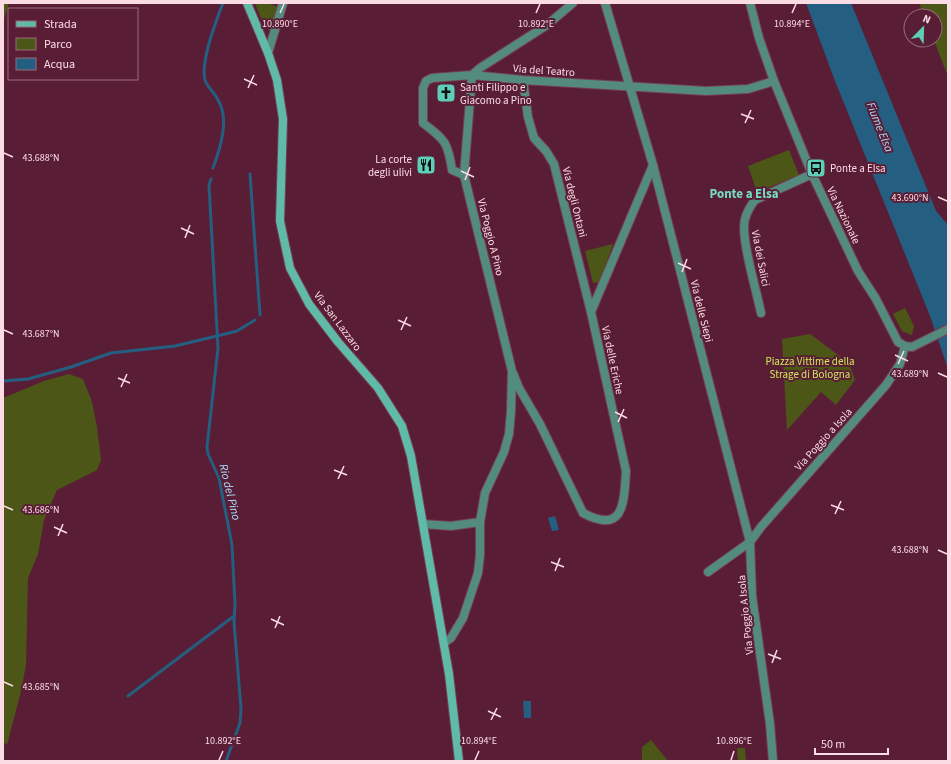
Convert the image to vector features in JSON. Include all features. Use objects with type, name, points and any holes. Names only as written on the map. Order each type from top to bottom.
[{"type":"street","name":"Via San Lazzaro","points":[[248,3],[277,80],[283,119],[280,221],[290,268],[309,304],[338,342],[378,388],[402,426],[412,456],[444,643]]},
{"type":"street","points":[[268,53],[283,3]]},
{"type":"street","points":[[472,75],[480,68],[547,25],[573,3]]},
{"type":"street","name":"Via delle Siepi","points":[[604,3],[653,165],[750,542]]},
{"type":"street","name":"Via Nazionale","points":[[750,3],[759,38],[774,81],[812,174],[858,271],[876,299],[898,342],[905,346]]},
{"type":"street","name":"Via del Teatro","points":[[464,175],[452,170],[450,153],[442,138],[423,123],[423,88],[426,81],[432,78],[472,75],[523,80],[706,91],[748,89],[774,81]]},
{"type":"street","name":"Via Poggio A Pino","points":[[444,643],[451,638],[463,618],[478,574],[480,555],[480,522],[485,493],[504,452],[509,434],[511,412],[512,370],[464,175],[472,75]]},
{"type":"street","name":"Via degli Ontani","points":[[523,80],[528,117],[534,138],[546,151],[554,164],[591,312]]},
{"type":"street","points":[[591,312],[653,165]]},
{"type":"street","name":"Via dei Salici","points":[[762,313],[744,237],[745,220],[751,205],[756,200],[812,174]]},
{"type":"street","name":"Via delle Eriche","points":[[512,370],[519,388],[540,424],[583,513],[604,521],[612,519],[619,514],[625,497],[626,471],[591,312]]},
{"type":"street","points":[[905,346],[912,347],[948,329]]},
{"type":"street","name":"Via Poggio a Isola","points":[[750,542],[761,527],[886,385],[900,364],[905,346]]},
{"type":"street","points":[[423,524],[451,526],[480,522]]},
{"type":"street","points":[[708,572],[750,542]]},
{"type":"street","name":"Via Poggio A Isola","points":[[750,542],[752,596],[769,716],[773,761]]},
{"type":"street","points":[[444,643],[454,707],[459,761]]},
{"type":"green space","points":[[3,3],[9,3],[3,23]]},
{"type":"green space","points":[[255,3],[270,3],[278,7],[271,30],[264,26]]},
{"type":"green space","points":[[919,3],[948,3],[948,77],[937,48],[943,48],[943,8],[921,8]]},
{"type":"green space","points":[[789,150],[799,175],[757,192],[748,166]]},
{"type":"green space","points":[[613,244],[600,282],[593,283],[585,251]]},
{"type":"green space","points":[[905,308],[914,326],[912,335],[902,331],[893,314]]},
{"type":"green space","name":"Piazza Vittime della Strage di Bologna","points":[[810,334],[849,363],[855,380],[836,405],[821,392],[787,430],[782,339]]},
{"type":"green space","points":[[69,374],[83,379],[92,402],[101,460],[97,470],[57,490],[44,520],[38,554],[28,578],[26,665],[7,745],[3,742],[3,398],[44,381]]},
{"type":"green space","points":[[651,740],[668,761],[642,761],[642,747]]},
{"type":"green space","points":[[737,748],[745,748],[746,761],[738,761]]},
{"type":"water","name":"Fiume Elsa","points":[[806,3],[851,3],[936,211],[948,225],[948,369],[930,316],[835,81]]},
{"type":"water","points":[[555,516],[559,530],[552,531],[548,518]]},
{"type":"water","points":[[523,701],[531,701],[531,718],[524,718]]},
{"type":"waterway","name":"Rio del Pino","points":[[213,168],[221,143],[224,125],[222,108],[206,83],[204,72],[207,52],[223,3]]},
{"type":"waterway","points":[[250,174],[260,315]]},
{"type":"waterway","name":"Rio del Pino","points":[[211,179],[209,185],[218,348],[207,447],[208,454],[219,478],[232,545],[235,604],[234,622],[241,709],[240,723],[226,761]]},
{"type":"waterway","points":[[3,381],[28,379],[71,367],[111,353],[175,346],[217,336],[237,331],[255,320]]},
{"type":"waterway","points":[[128,696],[234,616]]},
{"type":"place","name":"Santi Filippo e Giacomo a Pino","points":[[446,93]]},
{"type":"place","name":"La corte degli ulivi","points":[[426,165]]},
{"type":"place","name":"Ponte a Elsa","points":[[816,168]]},
{"type":"district","name":"Ponte a Elsa","points":[[744,193]]}]
